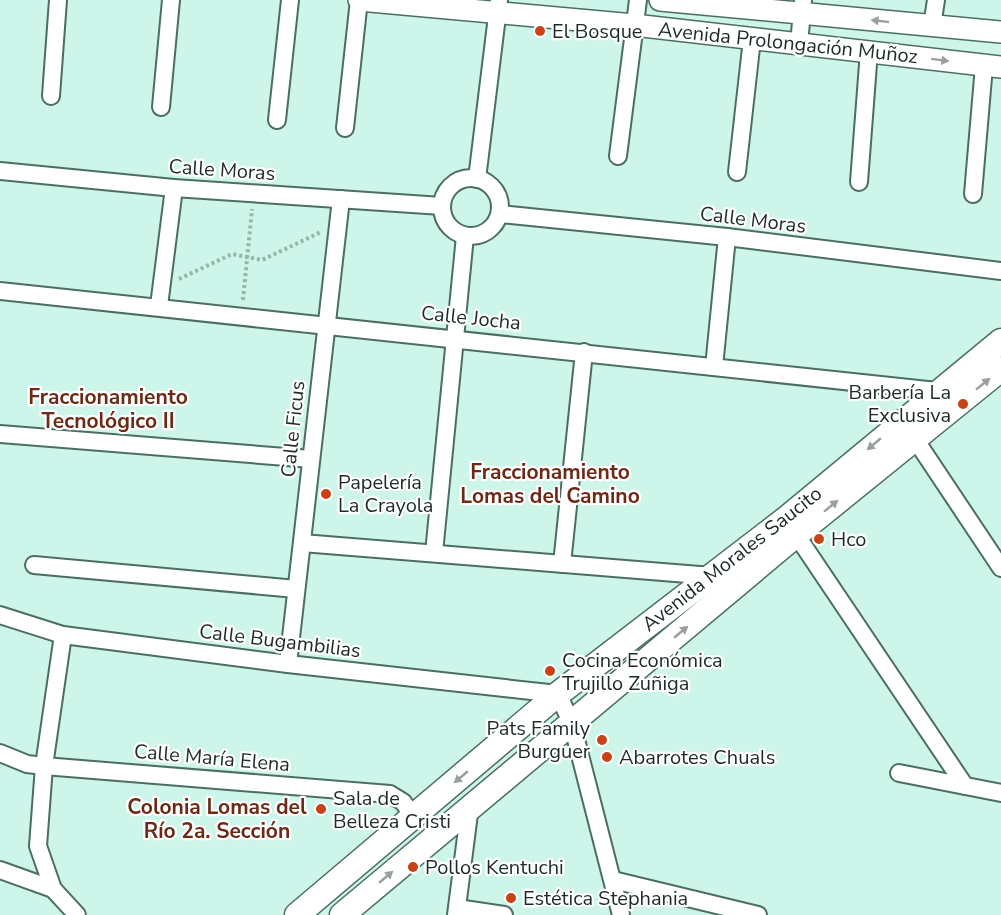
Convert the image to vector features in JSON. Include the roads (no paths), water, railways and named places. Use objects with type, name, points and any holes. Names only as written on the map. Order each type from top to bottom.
[{"type":"main road","name":"Avenida Morales Saucito","points":[[342,915],[470,806],[572,724],[937,392],[1001,341]]},
{"type":"main road","name":"Avenida Morales Saucito","points":[[297,915],[558,694],[712,576],[791,526],[915,439],[1001,369]]},
{"type":"street","points":[[51,96],[58,0]]},
{"type":"street","points":[[161,107],[171,0]]},
{"type":"street","points":[[276,120],[290,0]]},
{"type":"street","points":[[345,128],[359,0]]},
{"type":"street","name":"Avenida Prolongación Muñoz","points":[[359,0],[499,7],[634,26],[993,66]]},
{"type":"street","points":[[618,156],[638,0]]},
{"type":"street","name":"Avenida Prolongación Muñoz","points":[[660,0],[802,7],[932,26],[1001,32]]},
{"type":"street","points":[[932,26],[936,0]]},
{"type":"street","points":[[477,179],[499,7]]},
{"type":"street","points":[[799,44],[802,7]]},
{"type":"street","points":[[737,172],[752,39]]},
{"type":"street","points":[[859,182],[869,51]]},
{"type":"street","points":[[973,194],[993,66]]},
{"type":"street","name":"Calle Moras","points":[[0,171],[174,188],[442,206]]},
{"type":"street","points":[[467,178],[477,179],[493,188],[501,205],[500,214],[491,229],[474,236],[465,236],[448,225],[442,206],[449,188],[467,178]]},
{"type":"street","points":[[159,306],[174,188]]},
{"type":"street","name":"Calle Ficus","points":[[288,664],[341,199]]},
{"type":"street","name":"Calle Moras","points":[[500,214],[727,237],[1001,271]]},
{"type":"street","points":[[434,554],[465,236]]},
{"type":"street","points":[[714,367],[727,237]]},
{"type":"street","name":"Calle Jocha","points":[[0,291],[326,324],[937,392]]},
{"type":"street","points":[[562,564],[584,352]]},
{"type":"street","points":[[0,434],[311,459]]},
{"type":"street","points":[[915,439],[1001,568]]},
{"type":"street","points":[[791,526],[965,786]]},
{"type":"street","points":[[302,543],[712,576]]},
{"type":"street","points":[[34,565],[296,589]]},
{"type":"street","name":"Calle Bugambilias","points":[[0,615],[63,635],[288,664],[558,694]]},
{"type":"street","points":[[63,635],[44,766],[38,846],[53,889],[77,915]]},
{"type":"street","points":[[558,694],[572,724],[621,915]]},
{"type":"street","name":"Calle María Elena","points":[[0,753],[27,764],[44,766],[390,794],[403,802],[413,816]]},
{"type":"street","points":[[899,773],[1001,793]]},
{"type":"street","points":[[470,806],[456,912],[504,915]]},
{"type":"street","points":[[0,870],[53,889]]},
{"type":"street","points":[[613,880],[758,915]]},
{"type":"place","name":"El Bosque","points":[[540,31]]},
{"type":"place","name":"Barbería La Exclusiva","points":[[963,404]]},
{"type":"place","name":"Papelería La Crayola","points":[[326,494]]},
{"type":"place","name":"Hco","points":[[819,539]]},
{"type":"place","name":"Cocina Económica Trujillo Zuñiga","points":[[550,671]]},
{"type":"place","name":"Pats Family Burguer","points":[[602,740]]},
{"type":"place","name":"Abarrotes Chuals","points":[[607,757]]},
{"type":"place","name":"Sala de Belleza Cristi","points":[[321,809]]},
{"type":"place","name":"Pollos Kentuchi","points":[[413,867]]},
{"type":"place","name":"Estética Stephania","points":[[511,898]]},
{"type":"district","name":"Fraccionamiento Tecnológico II","points":[[108,409]]},
{"type":"district","name":"Fraccionamiento Lomas del Camino","points":[[550,484]]},
{"type":"district","name":"Colonia Lomas del Río 2a. Sección","points":[[217,819]]}]
